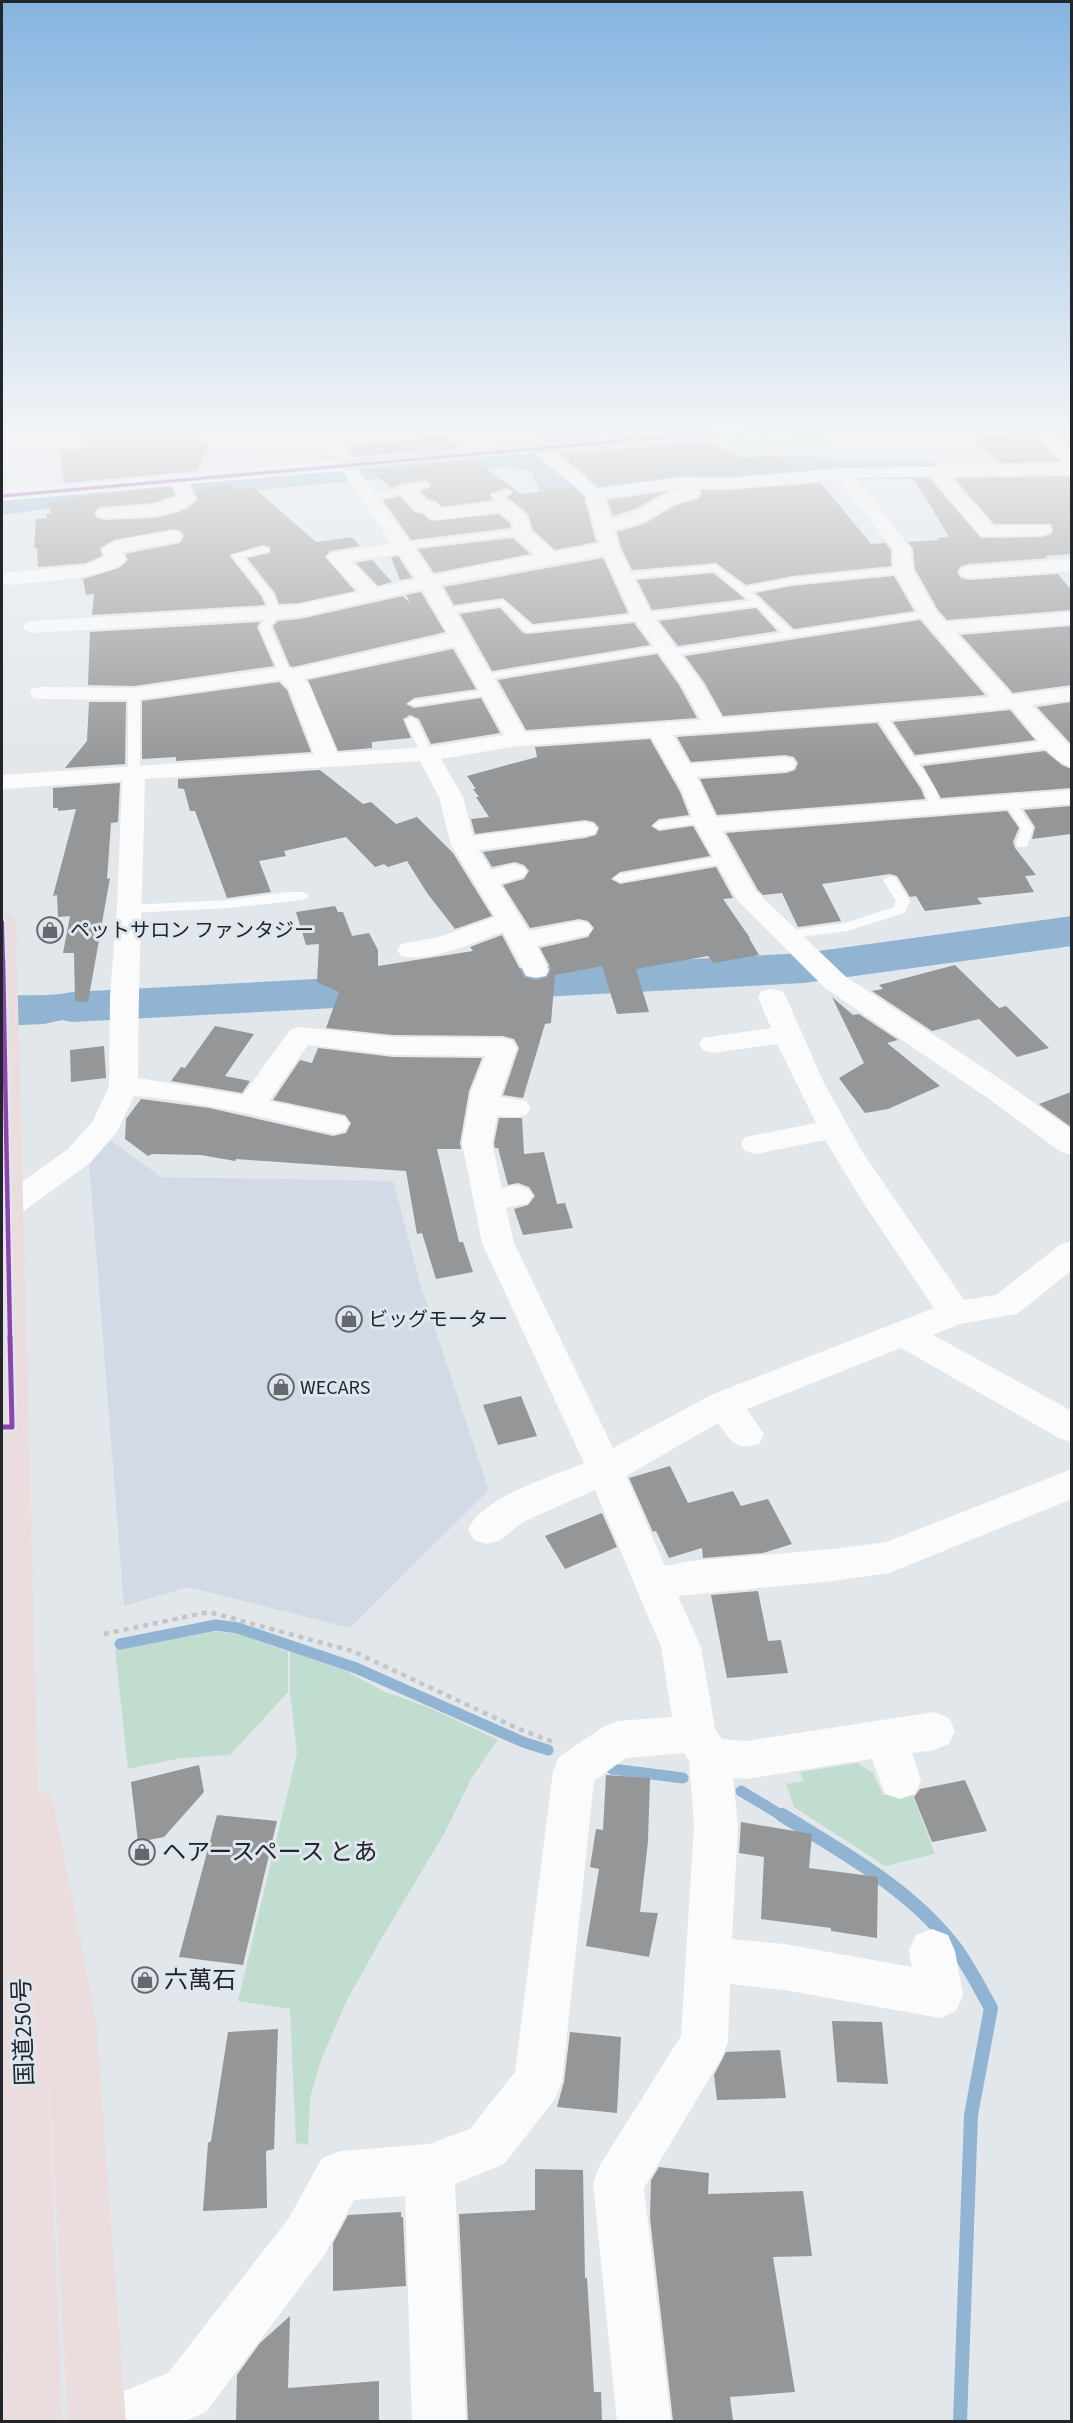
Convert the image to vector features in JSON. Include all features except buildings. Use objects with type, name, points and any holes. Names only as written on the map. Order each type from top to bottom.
[{"type":"highway","name":"国道250号","points":[[2,922],[7,1427],[33,2421]]},
{"type":"highway","points":[[14,1708],[71,2021],[86,2279],[98,2421]]},
{"type":"street","points":[[2,579],[90,570],[116,560],[111,550],[142,542]]},
{"type":"street","points":[[401,542],[446,611],[518,738]]},
{"type":"street","points":[[532,542],[550,559]]},
{"type":"street","points":[[608,542],[643,617],[665,651],[691,683],[714,724]]},
{"type":"street","points":[[892,542],[902,549],[903,570],[934,621],[1071,760]]},
{"type":"street","points":[[374,596],[337,557],[404,547]]},
{"type":"street","points":[[33,627],[153,618],[276,614],[374,596],[483,570],[610,548]]},
{"type":"street","points":[[969,569],[1036,573],[1071,565]]},
{"type":"street","points":[[934,621],[1071,618]]},
{"type":"street","points":[[41,693],[134,694],[287,675],[354,664],[388,652],[462,638]]},
{"type":"street","points":[[287,675],[303,696],[328,760]]},
{"type":"street","points":[[2,782],[427,754],[484,746],[518,738],[880,714],[1012,702],[1071,693]]},
{"type":"street","points":[[658,729],[694,790],[706,822],[746,895],[835,982],[999,1092],[1071,1145]]},
{"type":"street","points":[[427,754],[451,797],[464,845],[516,930],[536,970]]},
{"type":"street","points":[[682,771],[785,764]]},
{"type":"street","points":[[6,1208],[79,1156],[106,1125],[124,1086],[124,1006],[130,909],[134,773]]},
{"type":"street","points":[[706,822],[937,809],[1071,798]]},
{"type":"street","points":[[464,845],[564,840],[585,829]]},
{"type":"street","points":[[484,880],[514,872]]},
{"type":"street","points":[[410,950],[516,930],[579,929]]},
{"type":"street","points":[[772,997],[787,1034],[834,1129],[893,1223],[955,1313]]},
{"type":"street","points":[[713,1044],[787,1034]]},
{"type":"street","points":[[250,1106],[300,1036],[393,1046],[513,1048],[486,1091],[477,1143],[503,1198],[498,1243],[605,1470],[652,1585],[681,1647],[703,1745],[716,1825],[704,2042],[618,2183],[644,2421]]},
{"type":"street","points":[[124,1086],[153,1088],[334,1124]]},
{"type":"street","points":[[483,1105],[516,1108]]},
{"type":"street","points":[[756,1144],[834,1129]]},
{"type":"street","points":[[488,1529],[510,1511],[605,1470],[723,1404],[955,1313],[1005,1306],[1065,1265]]},
{"type":"street","points":[[904,1334],[1071,1428]]},
{"type":"street","points":[[723,1404],[746,1434]]},
{"type":"street","points":[[652,1585],[690,1577],[833,1565],[889,1557],[1071,1483]]},
{"type":"street","points":[[114,2421],[187,2393],[307,2236],[340,2176],[429,2169],[487,2147],[538,2082],[574,1770],[618,1740],[703,1745],[746,1760],[934,1731]]},
{"type":"street","points":[[886,1737],[900,1780]]},
{"type":"street","points":[[708,1959],[784,1967],[940,1995],[932,1952]]},
{"type":"street","points":[[429,2169],[439,2421]]},
{"type":"lane","points":[[404,547],[443,542]]},
{"type":"lane","points":[[264,550],[236,555],[268,594],[276,614],[264,626],[287,675]]},
{"type":"lane","points":[[623,576],[716,568],[759,603],[791,635]]},
{"type":"lane","points":[[743,590],[792,581],[903,570]]},
{"type":"lane","points":[[446,611],[503,603],[529,629],[759,603]]},
{"type":"lane","points":[[414,703],[488,685],[665,651],[791,635],[934,621]]},
{"type":"lane","points":[[134,694],[134,773]]},
{"type":"lane","points":[[880,714],[929,788],[937,809]]},
{"type":"lane","points":[[411,720],[427,754]]},
{"type":"lane","points":[[910,761],[1054,744]]},
{"type":"lane","points":[[1011,804],[1027,828],[1022,844]]},
{"type":"lane","points":[[659,825],[706,822]]},
{"type":"lane","points":[[620,879],[726,859]]},
{"type":"lane","points":[[786,935],[847,927],[900,910],[903,901],[890,880]]},
{"type":"lane","points":[[130,909],[229,904],[257,899],[303,896]]},
{"type":"path","points":[[104,1634],[209,1612],[352,1651],[519,1729],[593,1757]]},
{"type":"shaded area","name":"WECARS","points":[[108,1138],[161,1177],[393,1181],[420,1283],[489,1490],[350,1628],[188,1587],[124,1606],[89,1162]]},
{"type":"green space","points":[[218,1631],[243,1635],[288,1652],[288,1692],[230,1755],[181,1758],[128,1769],[115,1649]]},
{"type":"green space","points":[[290,1651],[346,1671],[385,1692],[430,1708],[498,1740],[472,1777],[445,1832],[346,2002],[321,2060],[310,2098],[308,2145],[296,2143],[290,2009],[238,2001],[297,1753],[290,1692]]},
{"type":"green space","points":[[857,1763],[873,1773],[883,1795],[911,1791],[935,1854],[885,1866],[794,1807],[786,1784],[804,1781],[800,1772]]},
{"type":"waterway","points":[[72,1007],[804,968],[1072,931]]},
{"type":"waterway","points":[[2,1011],[44,1009]]},
{"type":"waterway","points":[[120,1644],[216,1625],[238,1628],[356,1668],[523,1742],[548,1750]]},
{"type":"waterway","points":[[612,1769],[683,1778]]},
{"type":"waterway","points":[[741,1791],[784,1817]]},
{"type":"waterway","points":[[782,1815],[874,1872],[916,1906],[953,1945],[991,2008],[971,2115],[960,2422]]},
{"type":"transit line","points":[[2,922],[12,1427],[2,1427]]},
{"type":"place","name":"ペットサロン ファンタジー","points":[[50,930]]},
{"type":"place","name":"ビッグモーター","points":[[349,1319]]},
{"type":"place","name":"WECARS","points":[[281,1387]]},
{"type":"place","name":"ヘアースペース とあ","points":[[142,1852]]},
{"type":"place","name":"六萬石","points":[[145,1980]]}]
